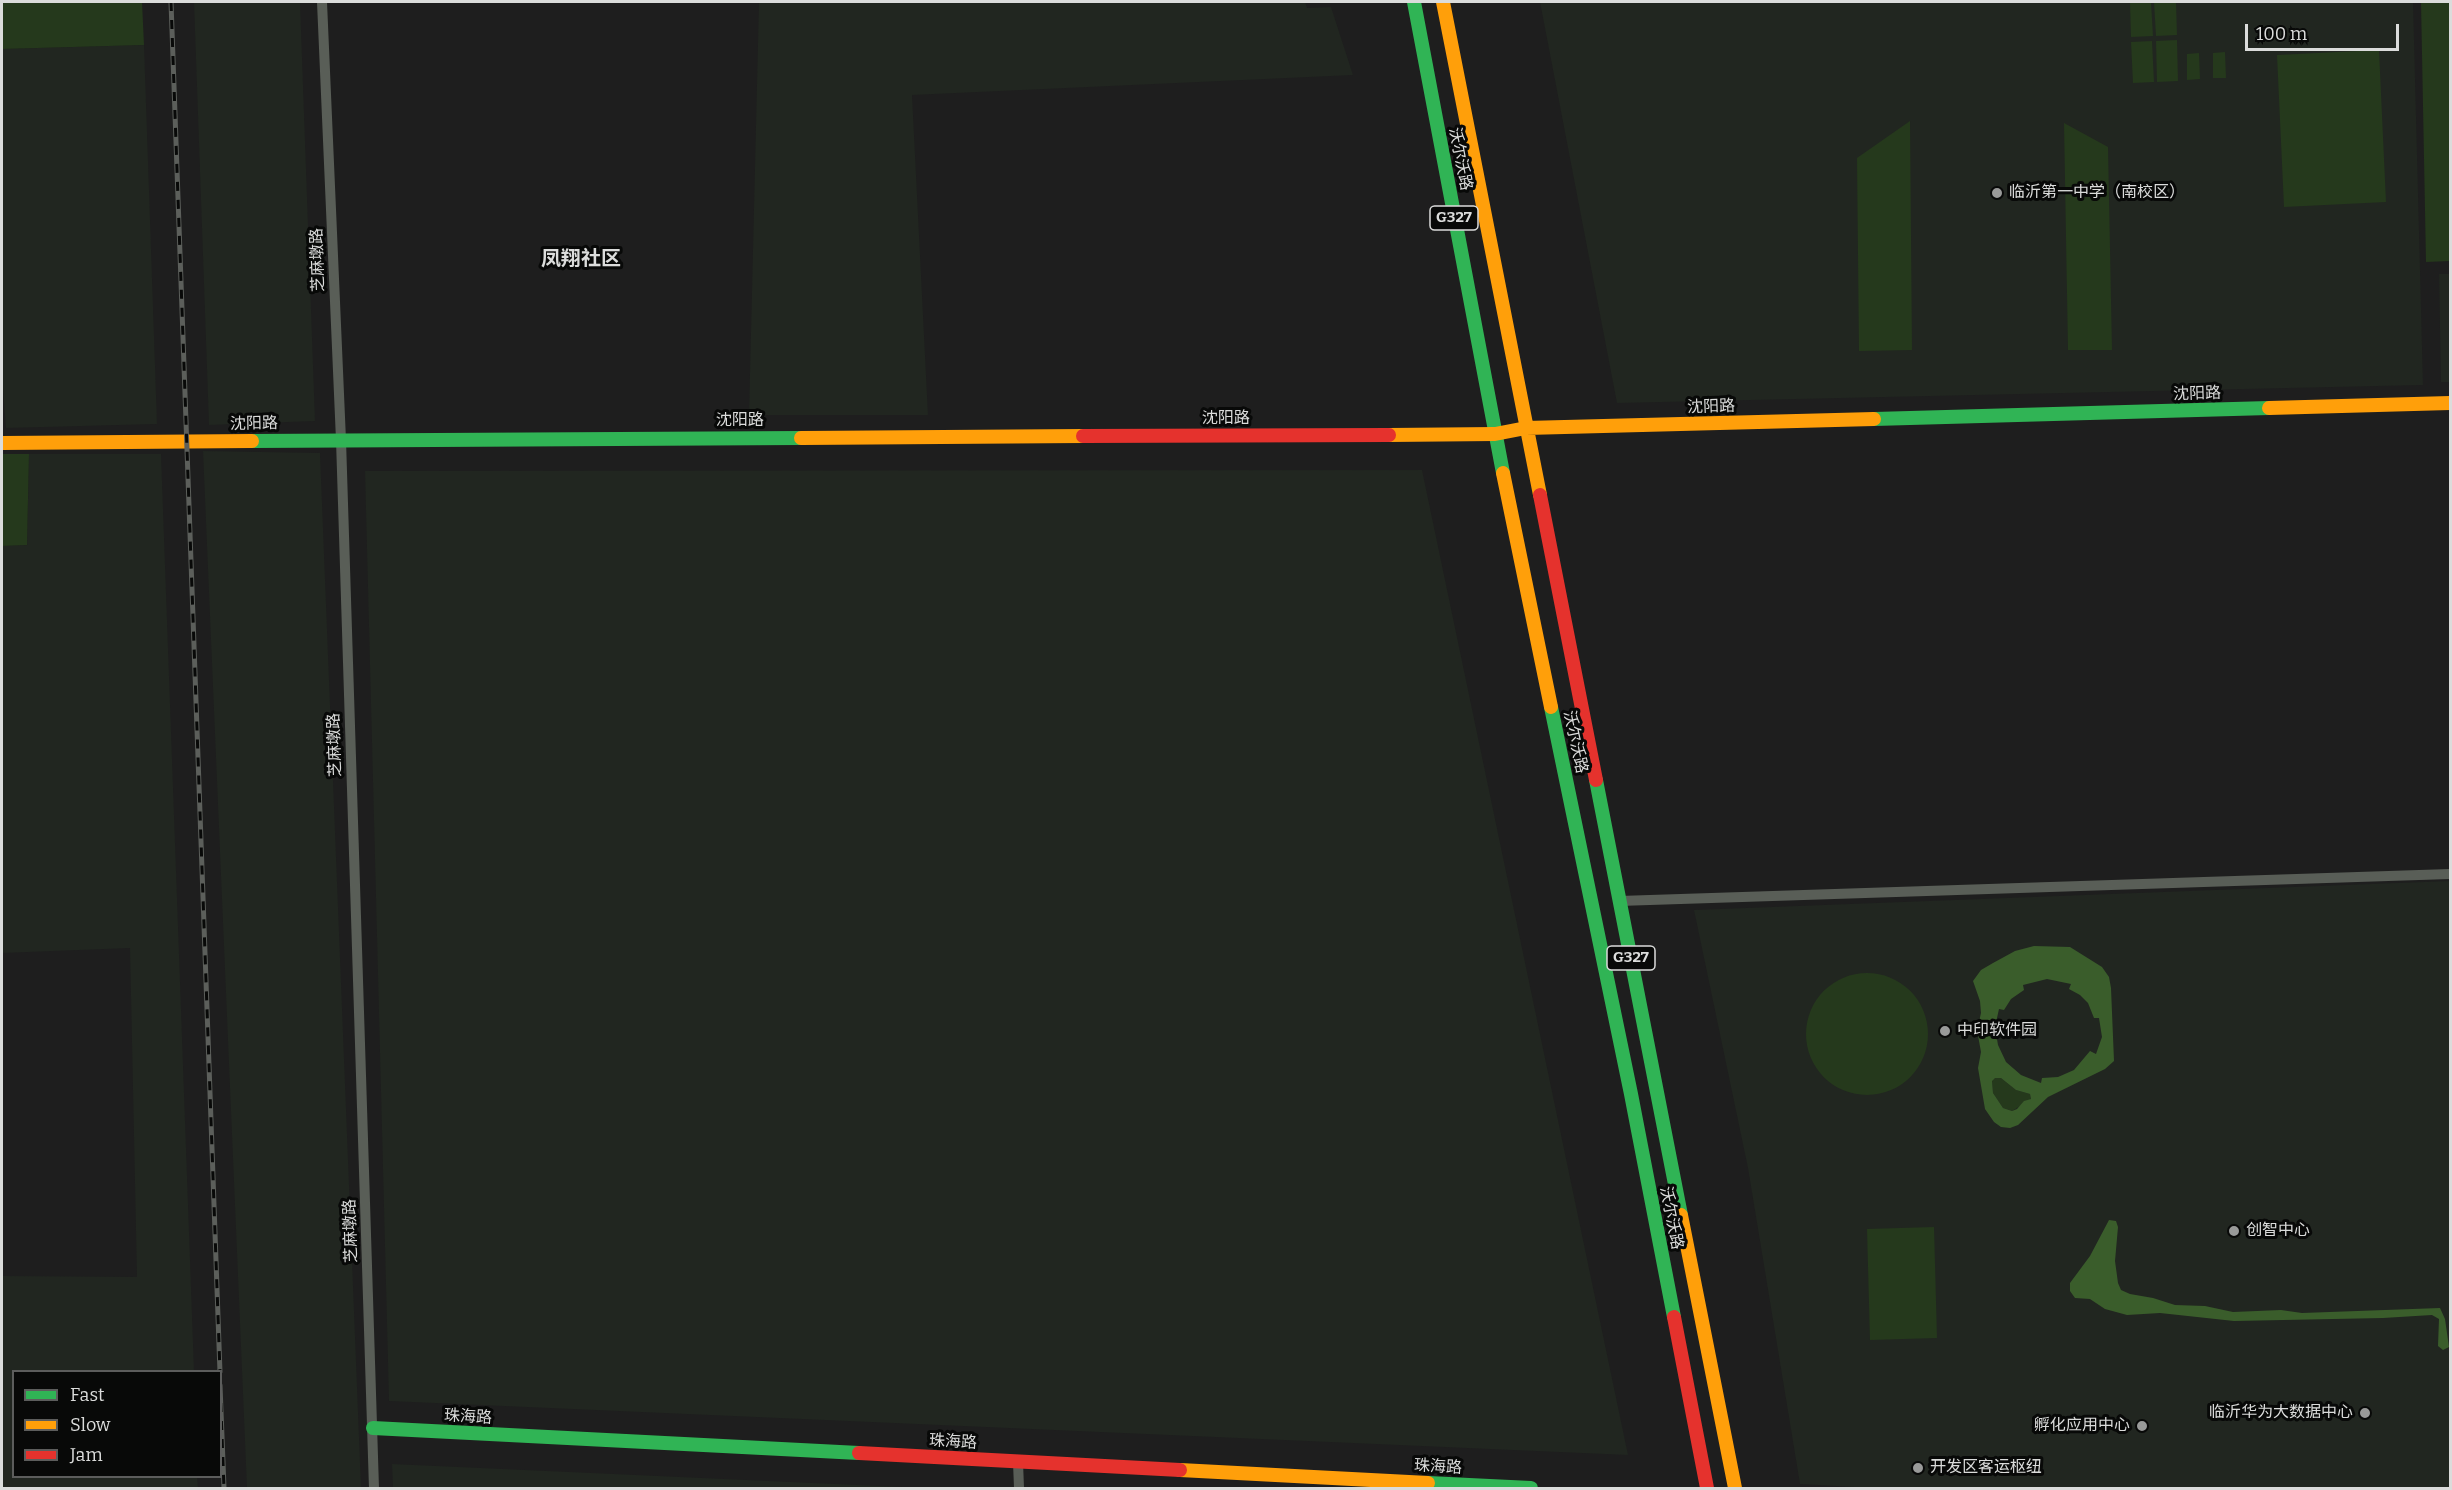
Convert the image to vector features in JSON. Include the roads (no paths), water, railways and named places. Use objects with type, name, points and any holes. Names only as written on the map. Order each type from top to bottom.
[{"type":"main road","name":"沃尔沃路","points":[[1414,2],[1495,434],[1631,1094],[1707,1488]]},
{"type":"main road","name":"沃尔沃路","points":[[1443,2],[1735,1488]]},
{"type":"main road","name":"沈阳路","points":[[2,443],[1495,434],[1526,428],[2451,404]]},
{"type":"main road","name":"珠海路","points":[[373,1428],[1531,1488]]},
{"type":"street","name":"芝麻墩路","points":[[322,2],[341,440],[374,1488]]},
{"type":"street","points":[[1619,901],[2451,874]]},
{"type":"street","points":[[1018,1461],[1019,1488]]},
{"type":"railway","points":[[171,2],[220,1370]]},
{"type":"railway","points":[[222,1436],[224,1488]]},
{"type":"place","name":"临沂第一中学（南校区）","points":[[1997,193]]},
{"type":"place","name":"中印软件园","points":[[1945,1031]]},
{"type":"place","name":"创智中心","points":[[2234,1231]]},
{"type":"place","name":"临沂华为大数据中心","points":[[2365,1413]]},
{"type":"place","name":"孵化应用中心","points":[[2142,1426]]},
{"type":"place","name":"开发区客运枢纽","points":[[1918,1468]]},
{"type":"district","name":"凤翔社区","points":[[581,259]]}]
